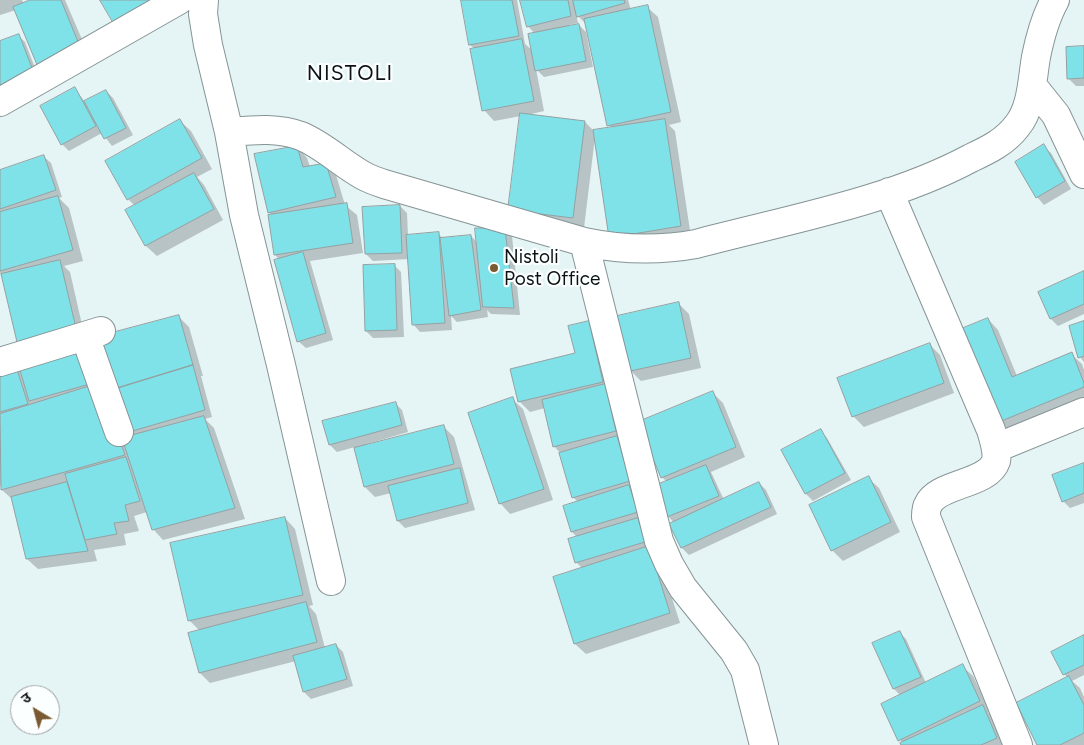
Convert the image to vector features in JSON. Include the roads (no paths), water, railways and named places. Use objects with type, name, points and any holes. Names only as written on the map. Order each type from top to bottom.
[{"type":"street","points":[[0,102],[180,0]]},
{"type":"street","points":[[204,0],[202,14],[229,132],[244,215],[281,365],[330,581]]},
{"type":"street","points":[[229,132],[279,131],[300,136],[321,147],[366,177],[384,184],[584,242],[609,247],[669,249],[861,201],[922,181],[955,167],[999,144],[1018,126],[1028,104],[1046,16],[1055,0]]},
{"type":"street","points":[[1032,85],[1056,116],[1084,174]]},
{"type":"street","points":[[889,192],[991,430],[996,448],[996,462],[987,472],[938,495],[928,504],[926,517],[1018,745]]},
{"type":"street","points":[[584,242],[659,540],[669,564],[683,588],[734,650],[745,670],[764,745]]},
{"type":"street","points":[[0,362],[93,333],[119,432]]},
{"type":"street","points":[[996,448],[1084,412]]},
{"type":"place","name":"Nistoli Post Office","points":[[494,268]]},
{"type":"district","name":"NISTOLI","points":[[350,74]]}]
